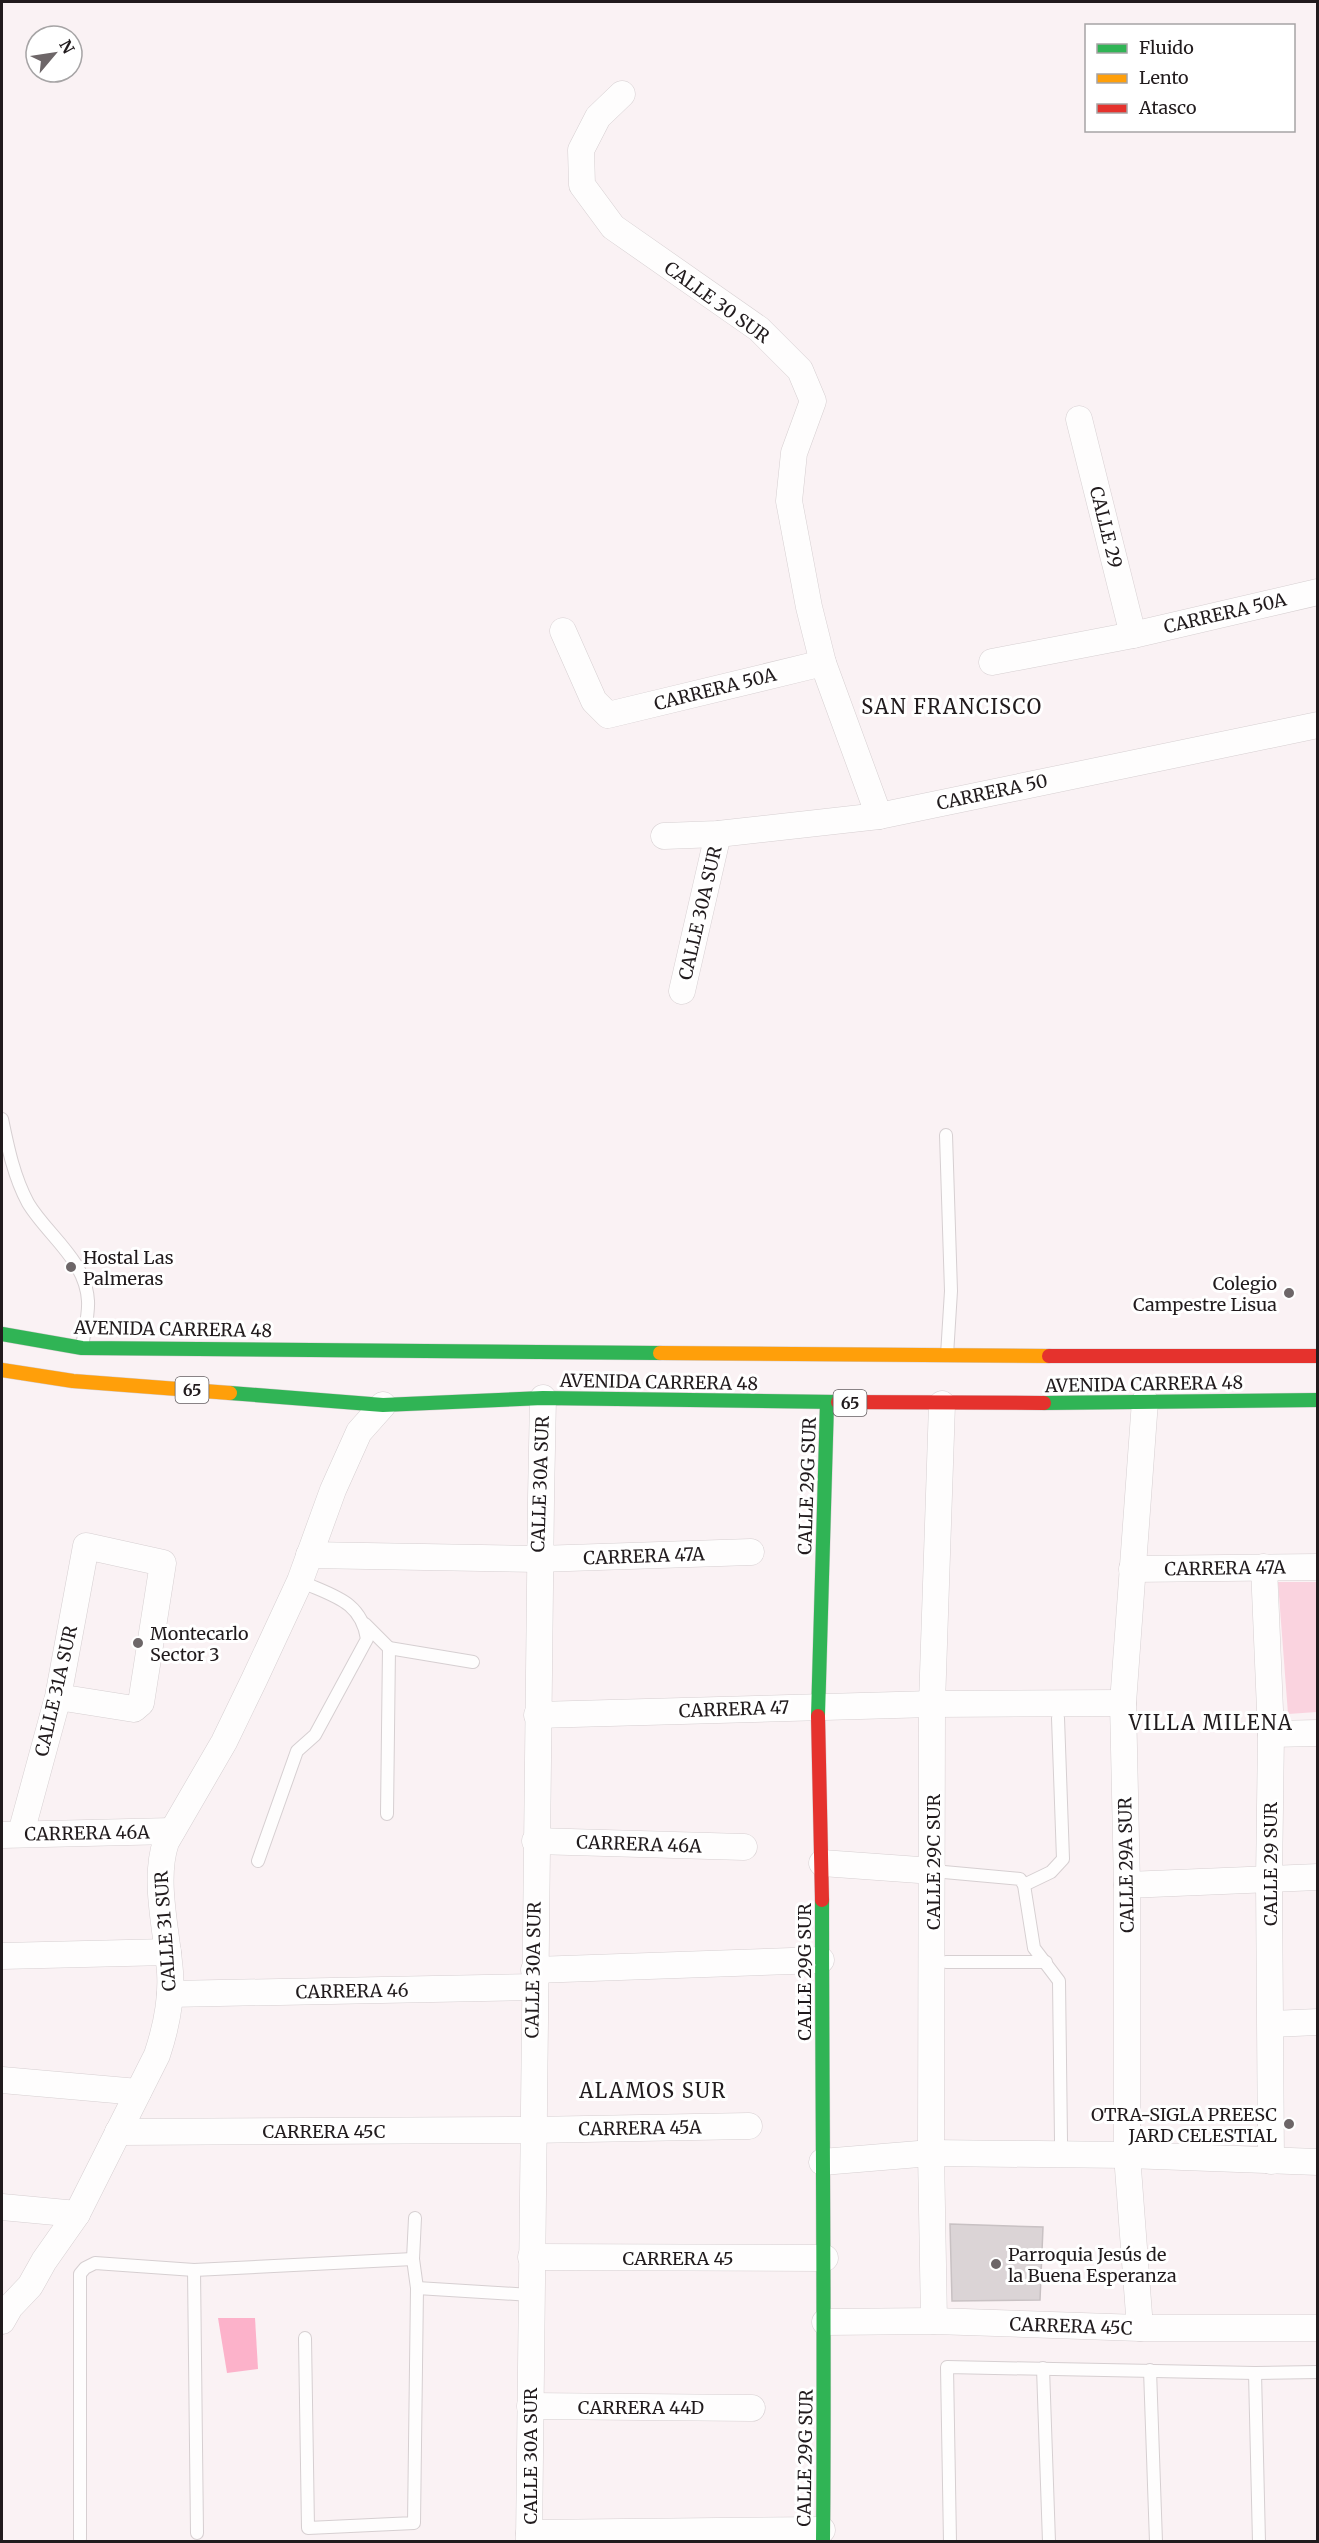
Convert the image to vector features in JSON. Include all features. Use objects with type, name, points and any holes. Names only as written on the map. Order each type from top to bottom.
[{"type":"main road","name":"AVENIDA CARRERA 48","points":[[2,1335],[81,1348],[947,1356],[1317,1356]]},
{"type":"main road","name":"AVENIDA CARRERA 48","points":[[2,1370],[73,1381],[383,1406],[543,1398],[942,1404],[1317,1400]]},
{"type":"main road","name":"CALLE 29G SUR","points":[[823,2536],[825,2258],[822,2162],[822,1863],[818,1707],[827,1403]]},
{"type":"street","name":"CALLE 30 SUR","points":[[622,94],[598,117],[581,150],[582,185],[613,226],[759,328],[801,370],[813,401],[794,453],[789,501],[809,607],[823,663],[879,816]]},
{"type":"street","name":"CALLE 29","points":[[1079,419],[1133,635]]},
{"type":"street","name":"CARRERA 50A","points":[[993,662],[1133,635],[1317,592]]},
{"type":"street","name":"CARRERA 50A","points":[[563,632],[594,701],[608,715],[823,663]]},
{"type":"street","name":"CARRERA 50","points":[[664,836],[718,834],[879,816],[1317,724]]},
{"type":"street","name":"CALLE 30A SUR","points":[[682,991],[718,834]]},
{"type":"street","name":"CALLE 30A SUR","points":[[529,2537],[538,1559],[543,1398]]},
{"type":"street","name":"CALLE 29A SUR","points":[[1140,2328],[1127,2155],[1128,1885],[1124,1703],[1145,1401]]},
{"type":"street","name":"CALLE 29C SUR","points":[[934,2321],[931,2153],[932,1704],[942,1404]]},
{"type":"street","name":"CALLE 31 SUR","points":[[2,2321],[10,2307],[30,2286],[49,2253],[77,2214],[148,2074],[164,2035],[170,1994],[160,1865],[166,1842],[224,1742],[300,1581],[333,1490],[359,1432],[383,1406]]},
{"type":"street","name":"CALLE 31A SUR","points":[[11,1834],[58,1697],[86,1546],[163,1563],[141,1703],[134,1709],[58,1697]]},
{"type":"street","name":"CARRERA 47A","points":[[309,1555],[538,1559],[751,1552]]},
{"type":"street","name":"CALLE 29 SUR","points":[[1264,1567],[1271,1734],[1269,1880],[1271,2161]]},
{"type":"street","name":"CARRERA 47A","points":[[1132,1569],[1317,1567]]},
{"type":"street","name":"CARRERA 47","points":[[537,1715],[932,1704],[1124,1703]]},
{"type":"street","points":[[1271,1734],[1317,1733]]},
{"type":"street","name":"CARRERA 46A","points":[[11,1834],[172,1831]]},
{"type":"street","name":"CARRERA 46A","points":[[535,1841],[744,1847]]},
{"type":"street","points":[[822,1863],[933,1871]]},
{"type":"street","points":[[1128,1885],[1317,1878]]},
{"type":"street","points":[[2,1956],[168,1952]]},
{"type":"street","name":"CARRERA 46","points":[[170,1994],[534,1978],[821,1960]]},
{"type":"street","points":[[1271,2024],[1317,2022]]},
{"type":"street","points":[[2,2080],[138,2091]]},
{"type":"street","name":"CARRERA 45A","points":[[531,2130],[749,2126]]},
{"type":"street","name":"CARRERA 45C","points":[[118,2132],[531,2130]]},
{"type":"street","points":[[822,2162],[931,2153],[1127,2155],[1317,2162]]},
{"type":"street","points":[[2,2208],[77,2214]]},
{"type":"street","name":"CARRERA 45","points":[[531,2257],[825,2258]]},
{"type":"street","name":"CARRERA 45C","points":[[825,2322],[934,2321],[1140,2328],[1317,2328]]},
{"type":"street","name":"CARRERA 44D","points":[[530,2406],[752,2408]]},
{"type":"street","points":[[529,2537],[823,2536]]},
{"type":"lane","points":[[2,1119],[14,1170],[29,1204],[75,1263],[83,1280],[88,1300],[81,1348]]},
{"type":"lane","points":[[946,1135],[951,1292],[947,1356]]},
{"type":"lane","points":[[300,1581],[354,1607],[365,1624],[389,1648],[473,1662]]},
{"type":"lane","points":[[258,1861],[297,1751],[315,1735],[362,1649],[367,1639],[365,1624]]},
{"type":"lane","points":[[387,1814],[389,1648]]},
{"type":"lane","points":[[1024,1885],[1051,1872],[1064,1859],[1058,1718]]},
{"type":"lane","points":[[933,1871],[1020,1880],[1024,1885],[1031,1940],[1034,1948],[1059,1981],[1061,2141]]},
{"type":"lane","points":[[946,1962],[1046,1962]]},
{"type":"lane","points":[[305,2338],[308,2528],[414,2523],[417,2288],[413,2259],[415,2218]]},
{"type":"lane","points":[[80,2539],[80,2274],[85,2268],[95,2264],[194,2270],[413,2259]]},
{"type":"lane","points":[[194,2270],[197,2533]]},
{"type":"lane","points":[[417,2288],[531,2295]]},
{"type":"lane","points":[[950,2541],[947,2367],[1255,2373],[1317,2372]]},
{"type":"lane","points":[[1042,2368],[1048,2541]]},
{"type":"lane","points":[[1150,2370],[1156,2541]]},
{"type":"lane","points":[[1255,2373],[1259,2541]]},
{"type":"shaded area","points":[[1278,1582],[1317,1582],[1317,1712],[1288,1714]]},
{"type":"shaded area","points":[[218,2318],[255,2318],[258,2369],[227,2373]]},
{"type":"building","name":"Parroquia Jesús de la Buena Esperanza","points":[[950,2224],[1043,2227],[1040,2300],[952,2301]]},
{"type":"traffic: fast","points":[[2,1334],[82,1348],[660,1353]]},
{"type":"traffic: fast","points":[[230,1393],[383,1405],[543,1398],[838,1402]]},
{"type":"traffic: fast","points":[[1044,1403],[1318,1400]]},
{"type":"traffic: fast","points":[[818,1716],[827,1403]]},
{"type":"traffic: fast","points":[[822,1900],[823,2542]]},
{"type":"traffic: slow","points":[[660,1353],[1049,1356]]},
{"type":"traffic: slow","points":[[2,1370],[73,1381],[230,1393]]},
{"type":"traffic: jam","points":[[1049,1356],[1318,1356]]},
{"type":"traffic: jam","points":[[838,1402],[1044,1403]]},
{"type":"traffic: jam","points":[[818,1716],[822,1900]]},
{"type":"place","name":"Hostal Las Palmeras","points":[[71,1267]]},
{"type":"place","name":"Colegio Campestre Lisua","points":[[1289,1293]]},
{"type":"place","name":"Montecarlo Sector 3","points":[[138,1643]]},
{"type":"place","name":"OTRA-SIGLA PREESC JARD CELESTIAL","points":[[1289,2124]]},
{"type":"place","name":"Parroquia Jesús de la Buena Esperanza","points":[[996,2264]]},
{"type":"district","name":"SAN FRANCISCO","points":[[952,706]]},
{"type":"district","name":"VILLA MILENA","points":[[1211,1722]]},
{"type":"district","name":"ALAMOS SUR","points":[[653,2090]]}]
